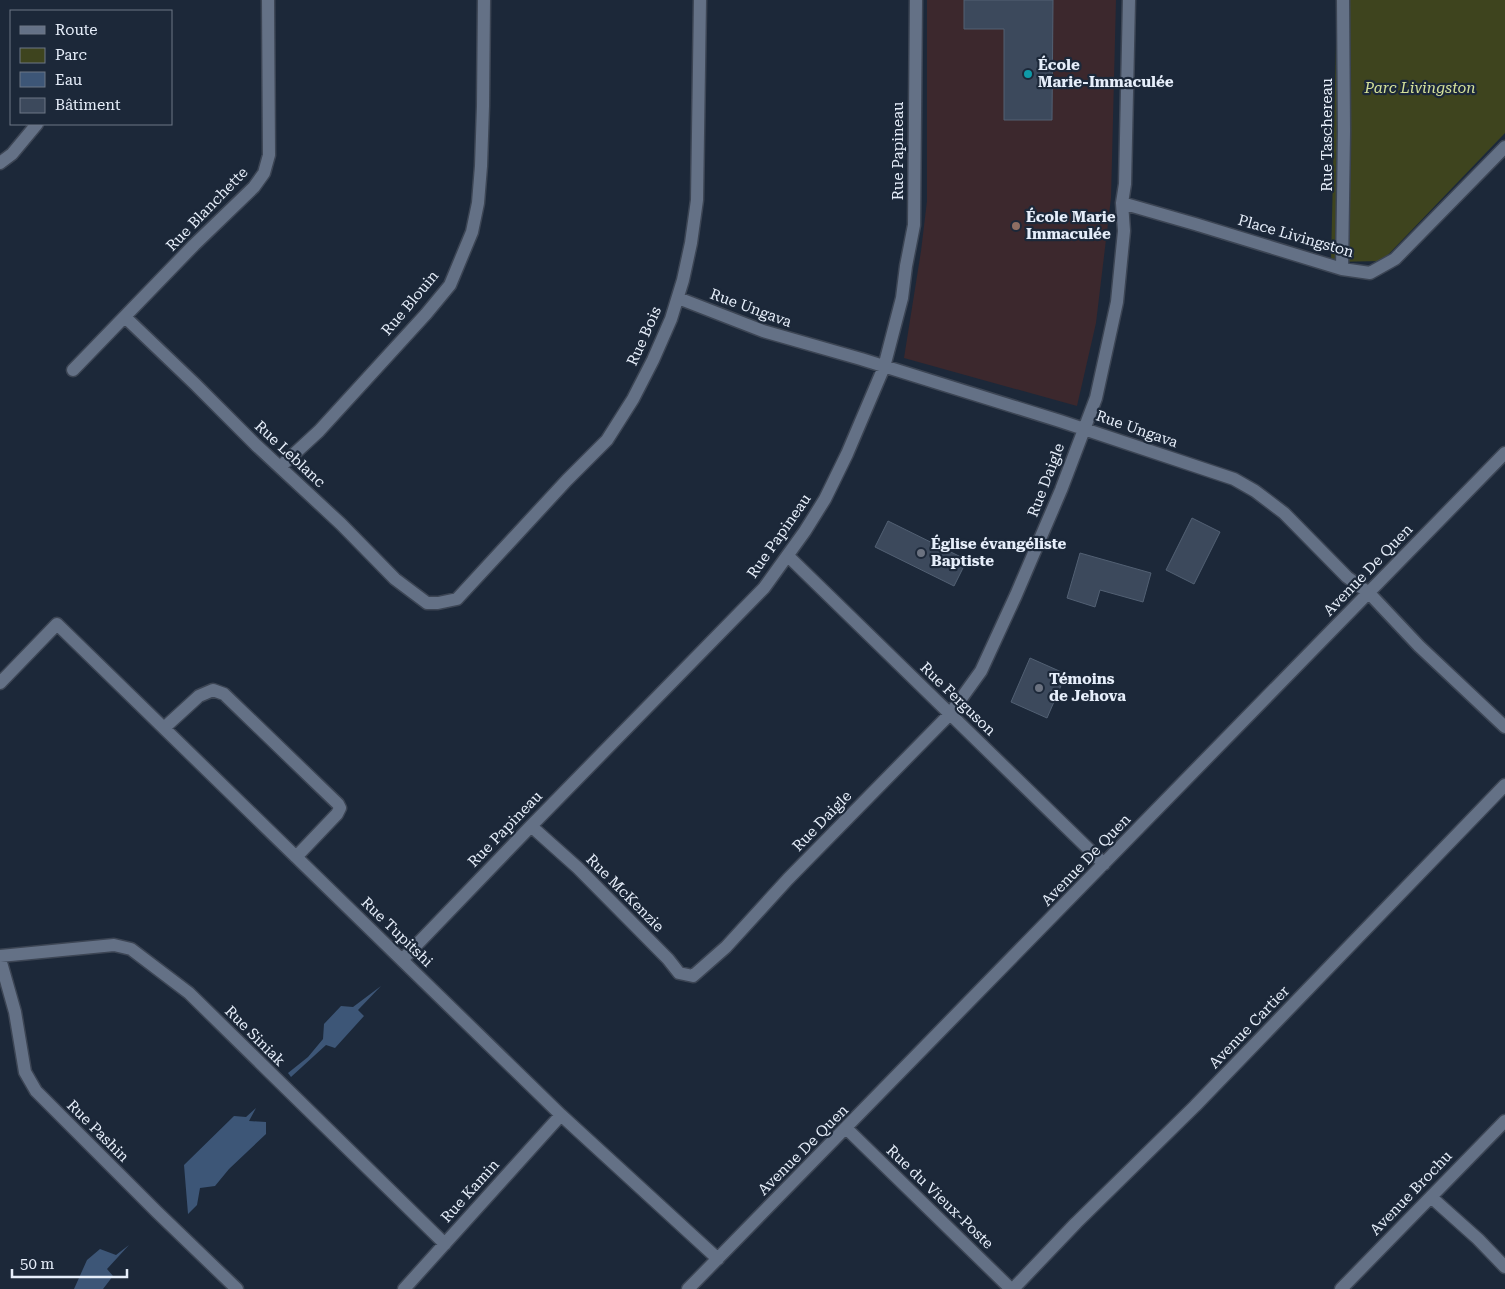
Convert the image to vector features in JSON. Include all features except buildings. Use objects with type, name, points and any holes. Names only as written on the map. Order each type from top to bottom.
[{"type":"street","name":"Rue Blanchette","points":[[73,370],[194,245],[254,187],[264,173],[269,155],[268,0]]},
{"type":"street","name":"Rue Blouin","points":[[280,467],[318,431],[426,314],[450,285],[472,232],[478,202],[483,106],[484,0]]},
{"type":"street","name":"Rue Bois","points":[[438,603],[457,599],[566,480],[607,440],[634,399],[653,360],[678,298],[691,244],[697,200],[700,0]]},
{"type":"street","name":"Rue Papineau","points":[[402,960],[764,588],[788,556],[825,499],[847,454],[884,367],[902,298],[914,225],[916,0]]},
{"type":"street","name":"Rue Daigle","points":[[698,972],[726,947],[872,792],[950,714],[981,670],[1057,499],[1096,398],[1117,302],[1124,231],[1122,203],[1125,184],[1129,0]]},
{"type":"street","name":"Rue Taschereau","points":[[1342,269],[1343,0]]},
{"type":"street","points":[[0,163],[12,154],[36,125]]},
{"type":"street","name":"Place Livingston","points":[[1122,203],[1342,269],[1370,272],[1396,259],[1505,147]]},
{"type":"street","name":"Rue Ungava","points":[[678,298],[762,331],[1083,428],[1234,479],[1255,491],[1284,513],[1347,577],[1369,593],[1419,646],[1505,727]]},
{"type":"street","name":"Rue Leblanc","points":[[125,317],[256,446],[341,524],[395,579],[427,603],[438,603]]},
{"type":"street","name":"Avenue De Quen","points":[[688,1289],[1505,453]]},
{"type":"street","name":"Rue Ferguson","points":[[788,556],[1104,864]]},
{"type":"street","name":"Rue Tupitshi","points":[[0,682],[57,624],[561,1115],[718,1259]]},
{"type":"street","points":[[164,728],[199,696],[212,690],[224,694],[338,804],[340,808],[337,814],[296,857]]},
{"type":"street","name":"Avenue Cartier","points":[[1012,1289],[1195,1106],[1505,785]]},
{"type":"street","name":"Rue McKenzie","points":[[531,826],[578,868],[668,959],[679,973],[693,976],[698,972]]},
{"type":"street","name":"Rue Siniak","points":[[0,958],[114,945],[131,950],[189,994],[445,1244]]},
{"type":"street","name":"Rue Pashin","points":[[0,958],[15,1012],[25,1072],[36,1091],[237,1289]]},
{"type":"street","name":"Rue Kamin","points":[[404,1289],[561,1115]]},
{"type":"street","name":"Avenue Brochu","points":[[1341,1289],[1505,1121]]},
{"type":"street","name":"Rue du Vieux-Poste","points":[[846,1128],[1012,1289]]},
{"type":"street","points":[[1431,1197],[1478,1239],[1505,1267]]},
{"type":"shaded area","name":"École Marie Immaculée","points":[[927,0],[1116,0],[1111,198],[1096,323],[1077,406],[904,358],[927,201]]},
{"type":"green space","name":"Parc Livingston","points":[[1337,0],[1505,0],[1505,133],[1382,261],[1331,262]]},
{"type":"water","points":[[381,986],[358,1010],[364,1016],[335,1048],[326,1045],[291,1077],[288,1073],[308,1057],[323,1039],[324,1024],[341,1006],[353,1007]]},
{"type":"water","points":[[256,1108],[249,1121],[266,1122],[266,1134],[229,1169],[215,1186],[200,1188],[197,1205],[188,1214],[184,1165],[234,1116],[246,1117]]},
{"type":"water","points":[[129,1245],[107,1269],[113,1276],[103,1289],[74,1289],[87,1260],[100,1249],[116,1255]]},
{"type":"place","name":"École Marie-Immaculée","points":[[1028,74]]},
{"type":"place","name":"École Marie Immaculée","points":[[1016,226]]},
{"type":"place","name":"Église évangéliste Baptiste","points":[[921,553]]},
{"type":"place","name":"Témoins de Jehova","points":[[1039,688]]}]
